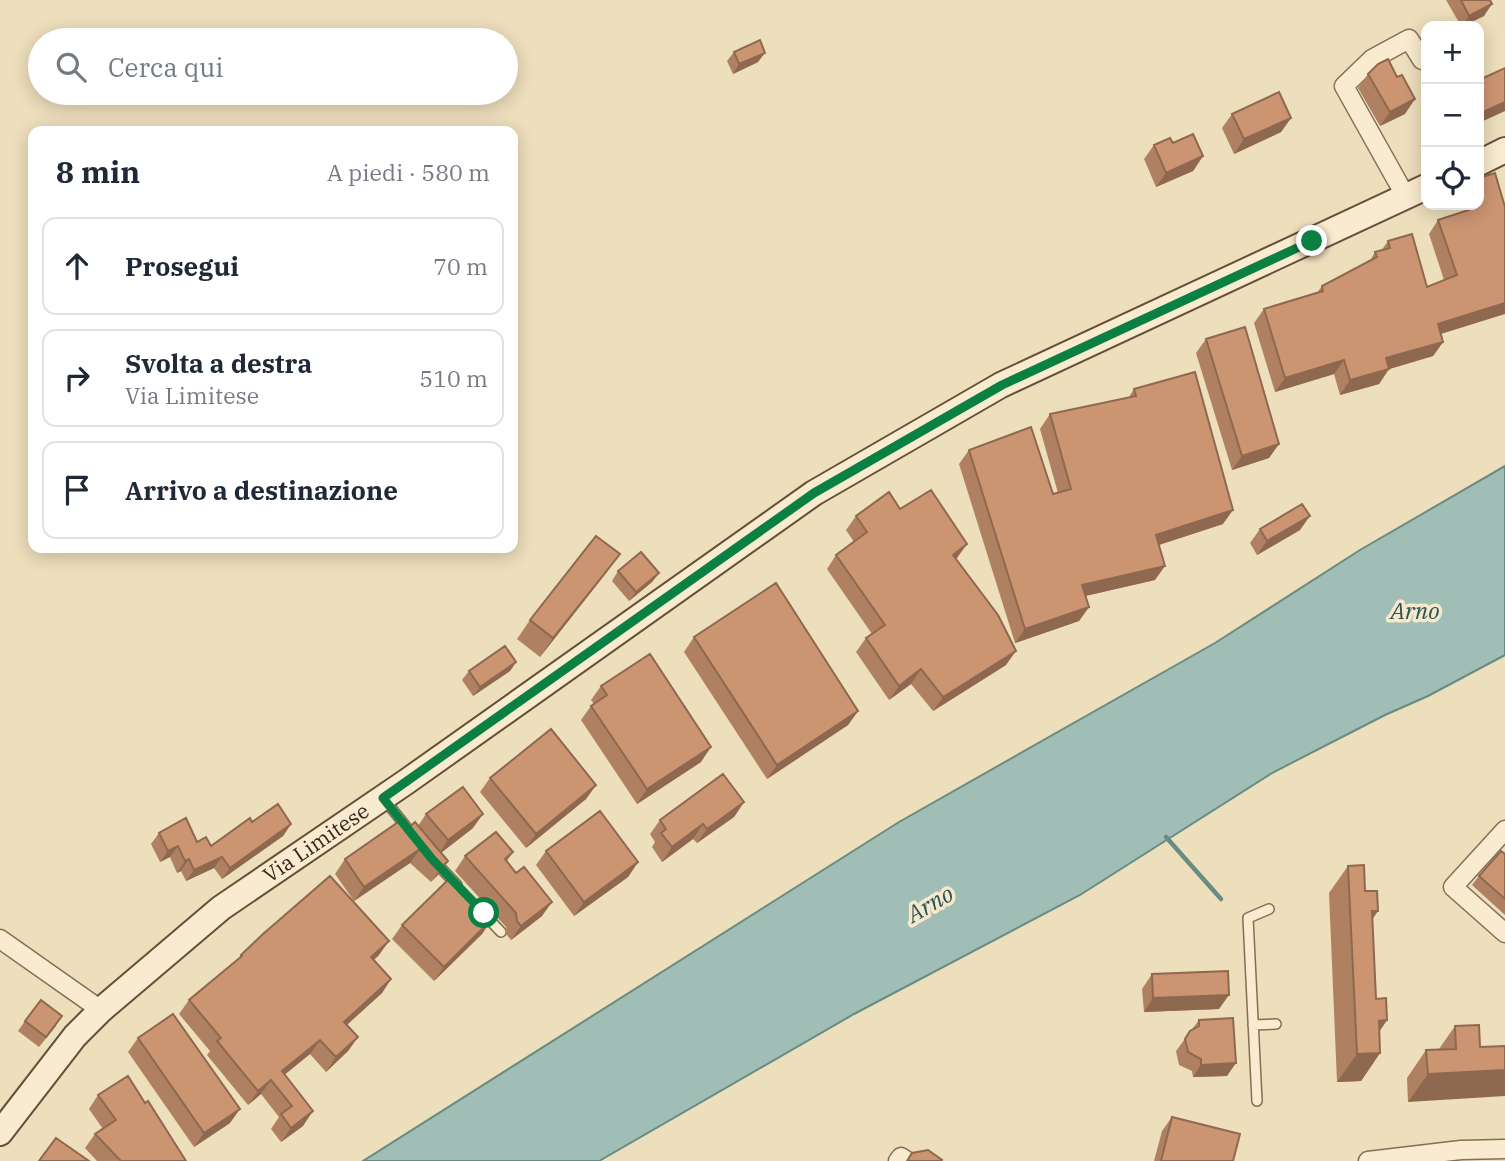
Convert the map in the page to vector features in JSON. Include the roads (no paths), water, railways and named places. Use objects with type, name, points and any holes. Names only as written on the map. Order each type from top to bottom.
[{"type":"main road","points":[[1484,160],[1505,150]]},
{"type":"main road","name":"Via Limitese","points":[[0,1133],[75,1036],[101,1010],[221,908],[383,798],[814,493],[1002,385],[1416,192]]},
{"type":"street","name":"Via Limitese","points":[[1416,192],[1344,86],[1372,59],[1409,39],[1421,58]]},
{"type":"street","points":[[1505,830],[1453,887],[1505,933]]},
{"type":"street","points":[[0,939],[101,1010]]},
{"type":"street","points":[[1368,1161],[1461,1150],[1505,1149]]},
{"type":"street","points":[[898,1161],[901,1157],[908,1161]]},
{"type":"lane","points":[[383,798],[416,840]]},
{"type":"lane","points":[[425,850],[466,895]]},
{"type":"lane","points":[[475,904],[501,932]]},
{"type":"lane","points":[[1257,1101],[1248,918],[1269,909]]},
{"type":"lane","points":[[1253,1025],[1276,1024]]},
{"type":"water","name":"Arno","points":[[1505,466],[1505,655],[1272,773],[1080,895],[854,1014],[599,1161],[363,1161],[899,822],[1215,643],[1360,550]]},
{"type":"waterway","points":[[1166,837],[1221,899]]}]
